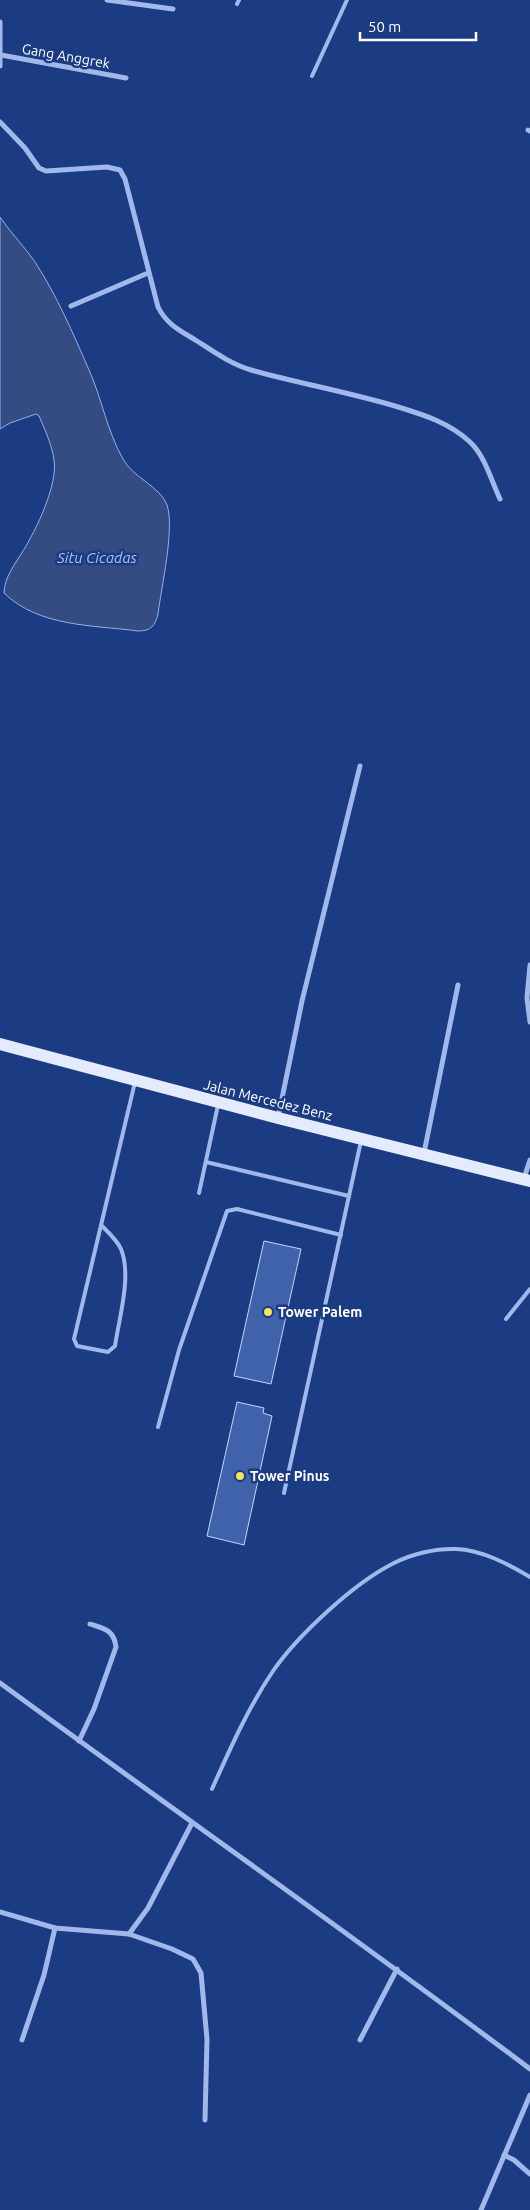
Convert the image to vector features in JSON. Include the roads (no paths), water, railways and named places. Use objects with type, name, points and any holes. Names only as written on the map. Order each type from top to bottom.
[{"type":"main road","name":"Jalan Mercedez Benz","points":[[0,1044],[278,1118],[527,1180]]},
{"type":"street","points":[[107,0],[173,9]]},
{"type":"street","points":[[0,22],[0,66]]},
{"type":"street","name":"Gang Anggrek","points":[[1,55],[126,78]]},
{"type":"street","points":[[0,122],[21,144],[39,168],[46,172],[107,167],[120,170],[125,179],[148,273],[163,318],[172,326],[230,362],[250,370],[370,399],[420,414],[453,428],[471,443],[482,458],[500,499]]},
{"type":"street","points":[[71,306],[148,273]]},
{"type":"street","points":[[278,1118],[302,1001],[360,766]]},
{"type":"street","points":[[530,965],[527,998],[530,1022]]},
{"type":"street","points":[[424,1154],[458,985]]},
{"type":"street","points":[[527,1180],[530,1160]]},
{"type":"street","points":[[79,1741],[94,1709],[116,1647],[115,1637],[109,1630],[90,1624]]},
{"type":"street","points":[[0,1683],[192,1823],[398,1969],[530,2069]]},
{"type":"street","points":[[128,1934],[148,1908],[192,1823]]},
{"type":"street","points":[[0,1912],[55,1928],[128,1934],[172,1949],[193,1959],[201,1973],[206,2039],[205,2120]]},
{"type":"street","points":[[22,2040],[44,1975],[55,1928]]},
{"type":"street","points":[[360,2040],[398,1969]]},
{"type":"street","points":[[481,2210],[530,2095]]},
{"type":"street","points":[[504,2155],[514,2160],[530,2174]]},
{"type":"lane","points":[[312,76],[347,0]]},
{"type":"lane","points":[[101,1225],[121,1248],[126,1277],[115,1346],[108,1352],[77,1346],[74,1339],[135,1080]]},
{"type":"lane","points":[[199,1193],[218,1102]]},
{"type":"lane","points":[[284,1493],[361,1139]]},
{"type":"lane","points":[[206,1162],[349,1196]]},
{"type":"lane","points":[[158,1427],[179,1350],[227,1211],[237,1209],[340,1235]]},
{"type":"lane","points":[[506,1319],[530,1289]]},
{"type":"lane","points":[[212,1789],[259,1693],[274,1670],[312,1626],[356,1588],[376,1574],[394,1563],[416,1555],[456,1549],[480,1554],[530,1576]]},
{"type":"water","name":"Situ Cicadas","points":[[0,217],[35,262],[58,301],[98,392],[117,448],[127,466],[159,492],[167,505],[169,528],[167,559],[158,614],[154,625],[149,629],[138,631],[67,623],[33,612],[18,604],[4,593],[4,587],[13,566],[34,531],[45,507],[53,482],[54,460],[48,438],[39,416],[36,414],[10,423],[0,429]]},
{"type":"place","name":"Tower Palem","points":[[268,1312]]},
{"type":"place","name":"Tower Pinus","points":[[240,1476]]}]
